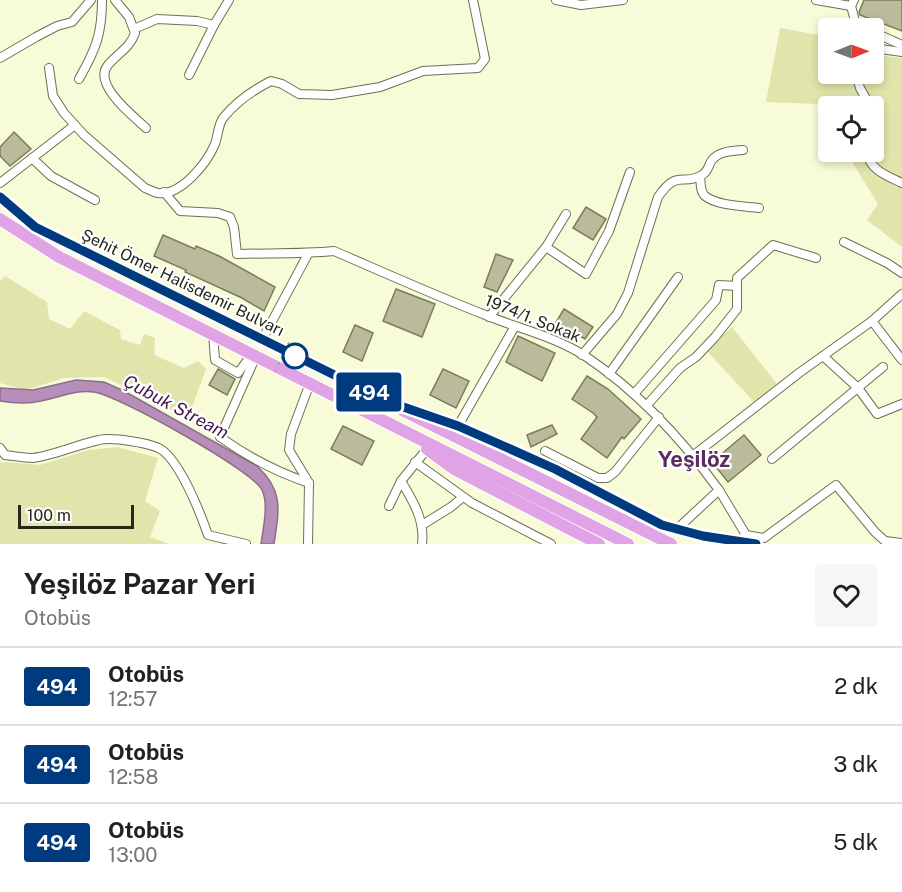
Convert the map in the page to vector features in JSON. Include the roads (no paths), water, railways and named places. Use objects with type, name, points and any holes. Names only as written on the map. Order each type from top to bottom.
[{"type":"highway","name":"Şehit Ömer Halisdemir Bulvarı","points":[[0,197],[35,227],[671,544]]},
{"type":"highway","name":"Şehit Ömer Halisdemir Bulvarı","points":[[0,219],[59,257],[628,544]]},
{"type":"highway","name":"Şehit Ömer Halisdemir Bulvarı","points":[[389,402],[458,426],[555,469],[662,525],[703,536],[756,544]]},
{"type":"highway","points":[[392,424],[454,469],[599,544]]},
{"type":"street","points":[[0,58],[15,47],[57,26],[72,22],[91,0]]},
{"type":"street","points":[[79,79],[97,44],[102,22],[102,0]]},
{"type":"street","points":[[115,0],[129,17],[135,33],[132,43],[107,66],[104,75],[108,88],[124,108],[146,128]]},
{"type":"street","points":[[189,75],[229,0]]},
{"type":"street","points":[[49,68],[53,96],[75,125],[145,188],[157,193],[164,192],[181,186],[207,160],[216,141],[221,121],[233,107],[255,89],[271,81],[282,84],[299,94],[332,95],[380,87],[423,71],[478,68],[485,59],[473,0]]},
{"type":"street","points":[[556,0],[581,5],[623,0]]},
{"type":"street","points":[[816,0],[852,3],[854,18]]},
{"type":"street","points":[[134,29],[158,19],[197,21],[214,25]]},
{"type":"street","points":[[884,37],[902,45]]},
{"type":"street","points":[[884,49],[902,51]]},
{"type":"street","points":[[0,183],[75,125]]},
{"type":"street","points":[[582,355],[617,314],[628,294],[658,197],[665,187],[675,179],[700,177],[707,172],[712,160],[721,153],[743,150]]},
{"type":"street","points":[[32,158],[51,176],[95,200]]},
{"type":"street","points":[[870,162],[874,168],[902,183]]},
{"type":"street","points":[[546,247],[586,274],[609,231],[630,172]]},
{"type":"street","points":[[700,177],[702,190],[706,196],[721,202],[759,208]]},
{"type":"street","points":[[164,192],[180,210],[218,213],[230,217],[234,226],[237,254],[292,252],[308,254],[262,340]]},
{"type":"street","points":[[489,317],[546,247],[566,214]]},
{"type":"street","points":[[844,242],[902,273]]},
{"type":"street","points":[[647,405],[680,368],[696,357],[715,337],[736,309],[736,278],[773,245],[816,258]]},
{"type":"street","name":"1974/1. Sokak","points":[[308,254],[334,251],[489,317],[544,336],[582,355],[647,405],[694,455],[719,490],[746,536],[764,538],[836,485],[885,541],[902,543]]},
{"type":"street","points":[[609,374],[678,277]]},
{"type":"street","points":[[634,394],[716,300],[719,285],[736,286]]},
{"type":"street","points":[[694,455],[872,321],[902,294]]},
{"type":"street","points":[[872,321],[902,360]]},
{"type":"street","points":[[458,426],[515,326]]},
{"type":"street","points":[[213,333],[215,360],[238,373],[254,355]]},
{"type":"street","points":[[254,355],[220,437],[250,458],[281,474],[309,483]]},
{"type":"street","points":[[823,356],[858,388],[877,414],[902,404]]},
{"type":"street","points":[[772,459],[883,367]]},
{"type":"street","points":[[308,544],[309,483],[289,450],[291,434],[310,383]]},
{"type":"street","points":[[545,452],[598,478],[607,478],[615,472],[659,417]]},
{"type":"street","points":[[2,453],[33,458],[103,439],[131,441],[161,449],[187,486],[200,511],[208,535],[246,544]]},
{"type":"street","points":[[389,506],[401,482],[427,449]]},
{"type":"street","points":[[415,462],[463,497],[551,544]]},
{"type":"street","points":[[401,482],[415,503],[422,525],[422,544]]},
{"type":"street","points":[[677,529],[719,490]]},
{"type":"street","points":[[422,525],[463,497]]},
{"type":"district","name":"Yeşilöz","points":[[694,459]]},
{"type":"water label","name":"Çubuk Stream","points":[[176,407]]}]
